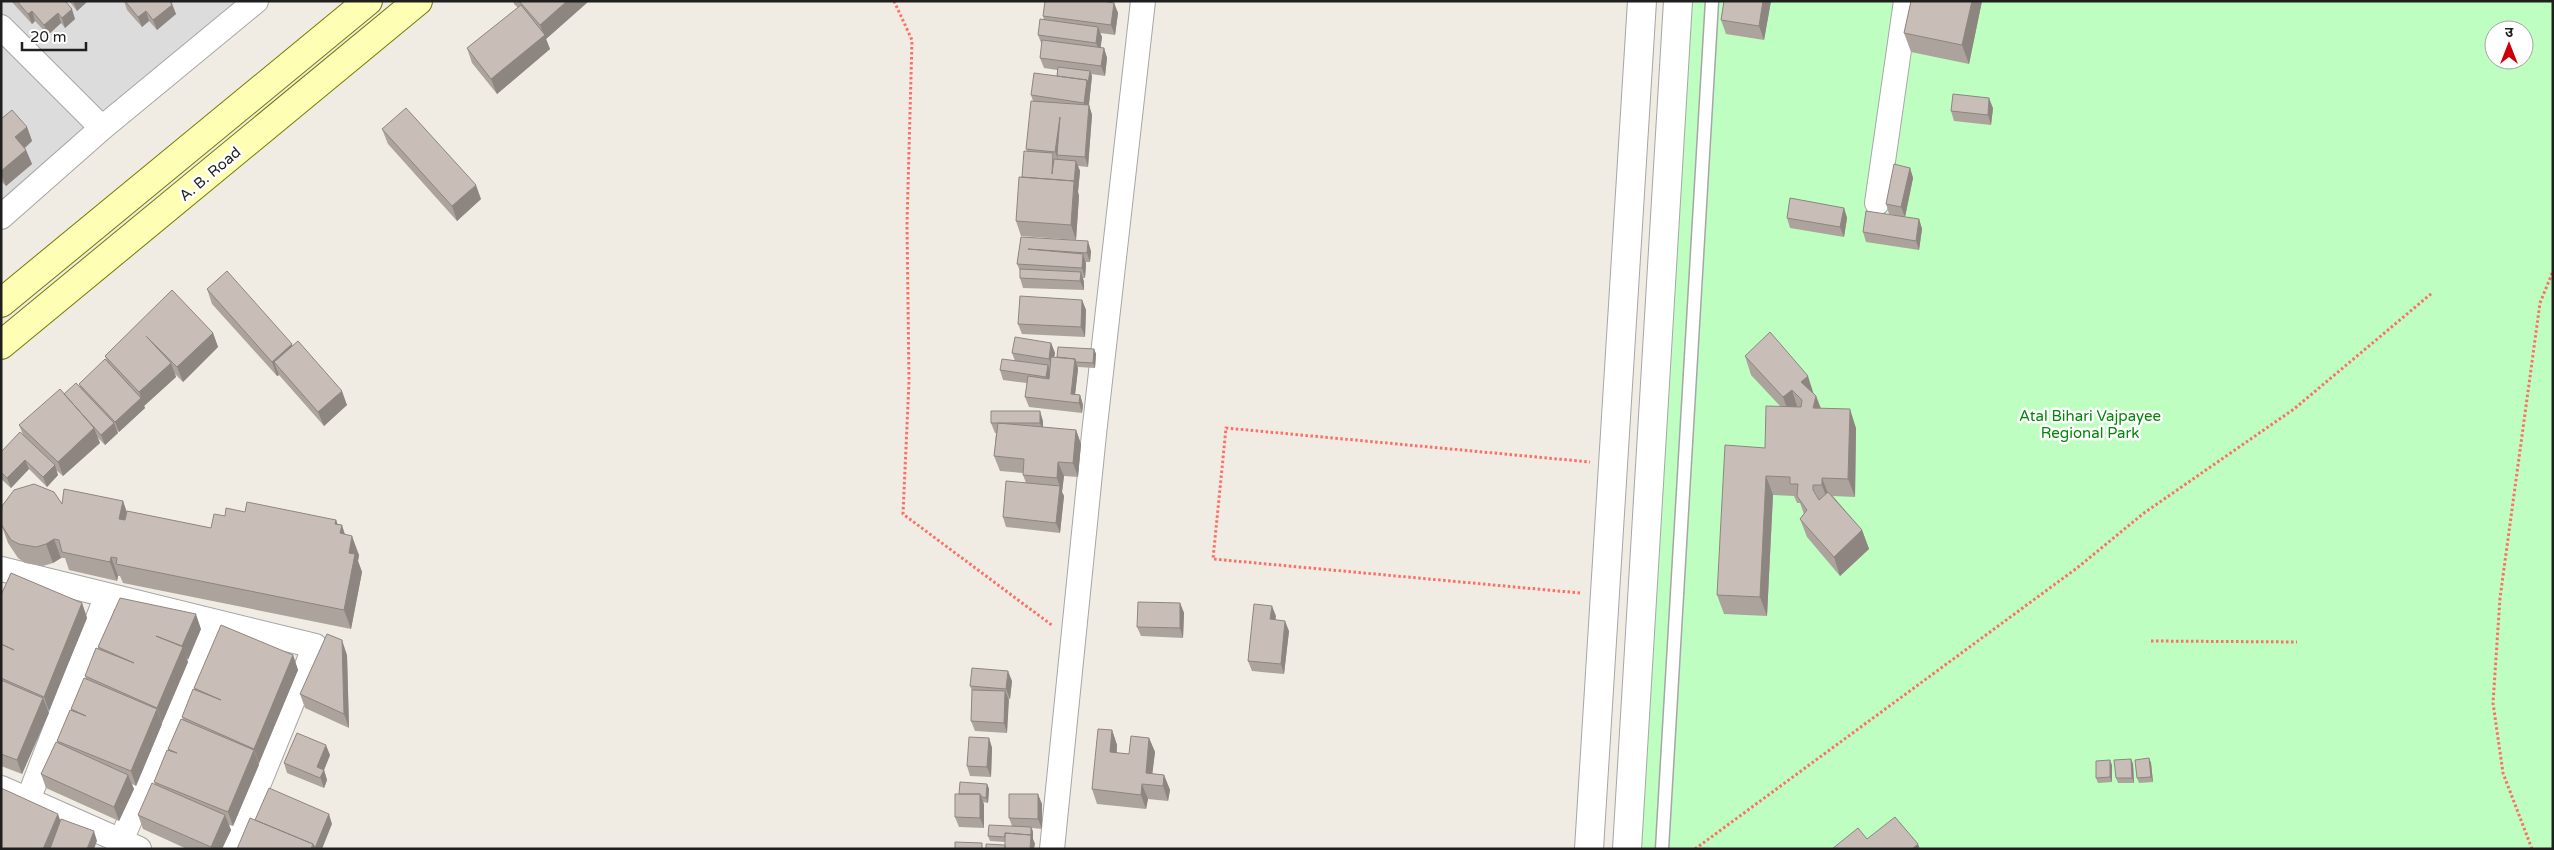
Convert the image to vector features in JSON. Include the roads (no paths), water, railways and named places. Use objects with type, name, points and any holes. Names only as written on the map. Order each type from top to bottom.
[{"type":"main road","points":[[1,303],[368,1]]},
{"type":"main road","name":"A. B. Road","points":[[1,345],[418,1]]},
{"type":"street","points":[[1,217],[102,128],[256,1]]},
{"type":"street","points":[[1052,849],[1094,434],[1143,1]]},
{"type":"street","points":[[1589,849],[1642,1]]},
{"type":"street","points":[[1627,849],[1678,1]]},
{"type":"street","points":[[1877,203],[1906,1]]},
{"type":"street","points":[[1,27],[102,128]]},
{"type":"street","points":[[2,570],[315,646],[232,849]]},
{"type":"street","points":[[28,800],[108,595]]},
{"type":"street","points":[[1,788],[130,845],[212,621]]},
{"type":"lane","points":[[1662,849],[1712,1]]},
{"type":"park label","name":"Atal Bihari Vajpayee Regional Park","points":[[2090,424]]}]
